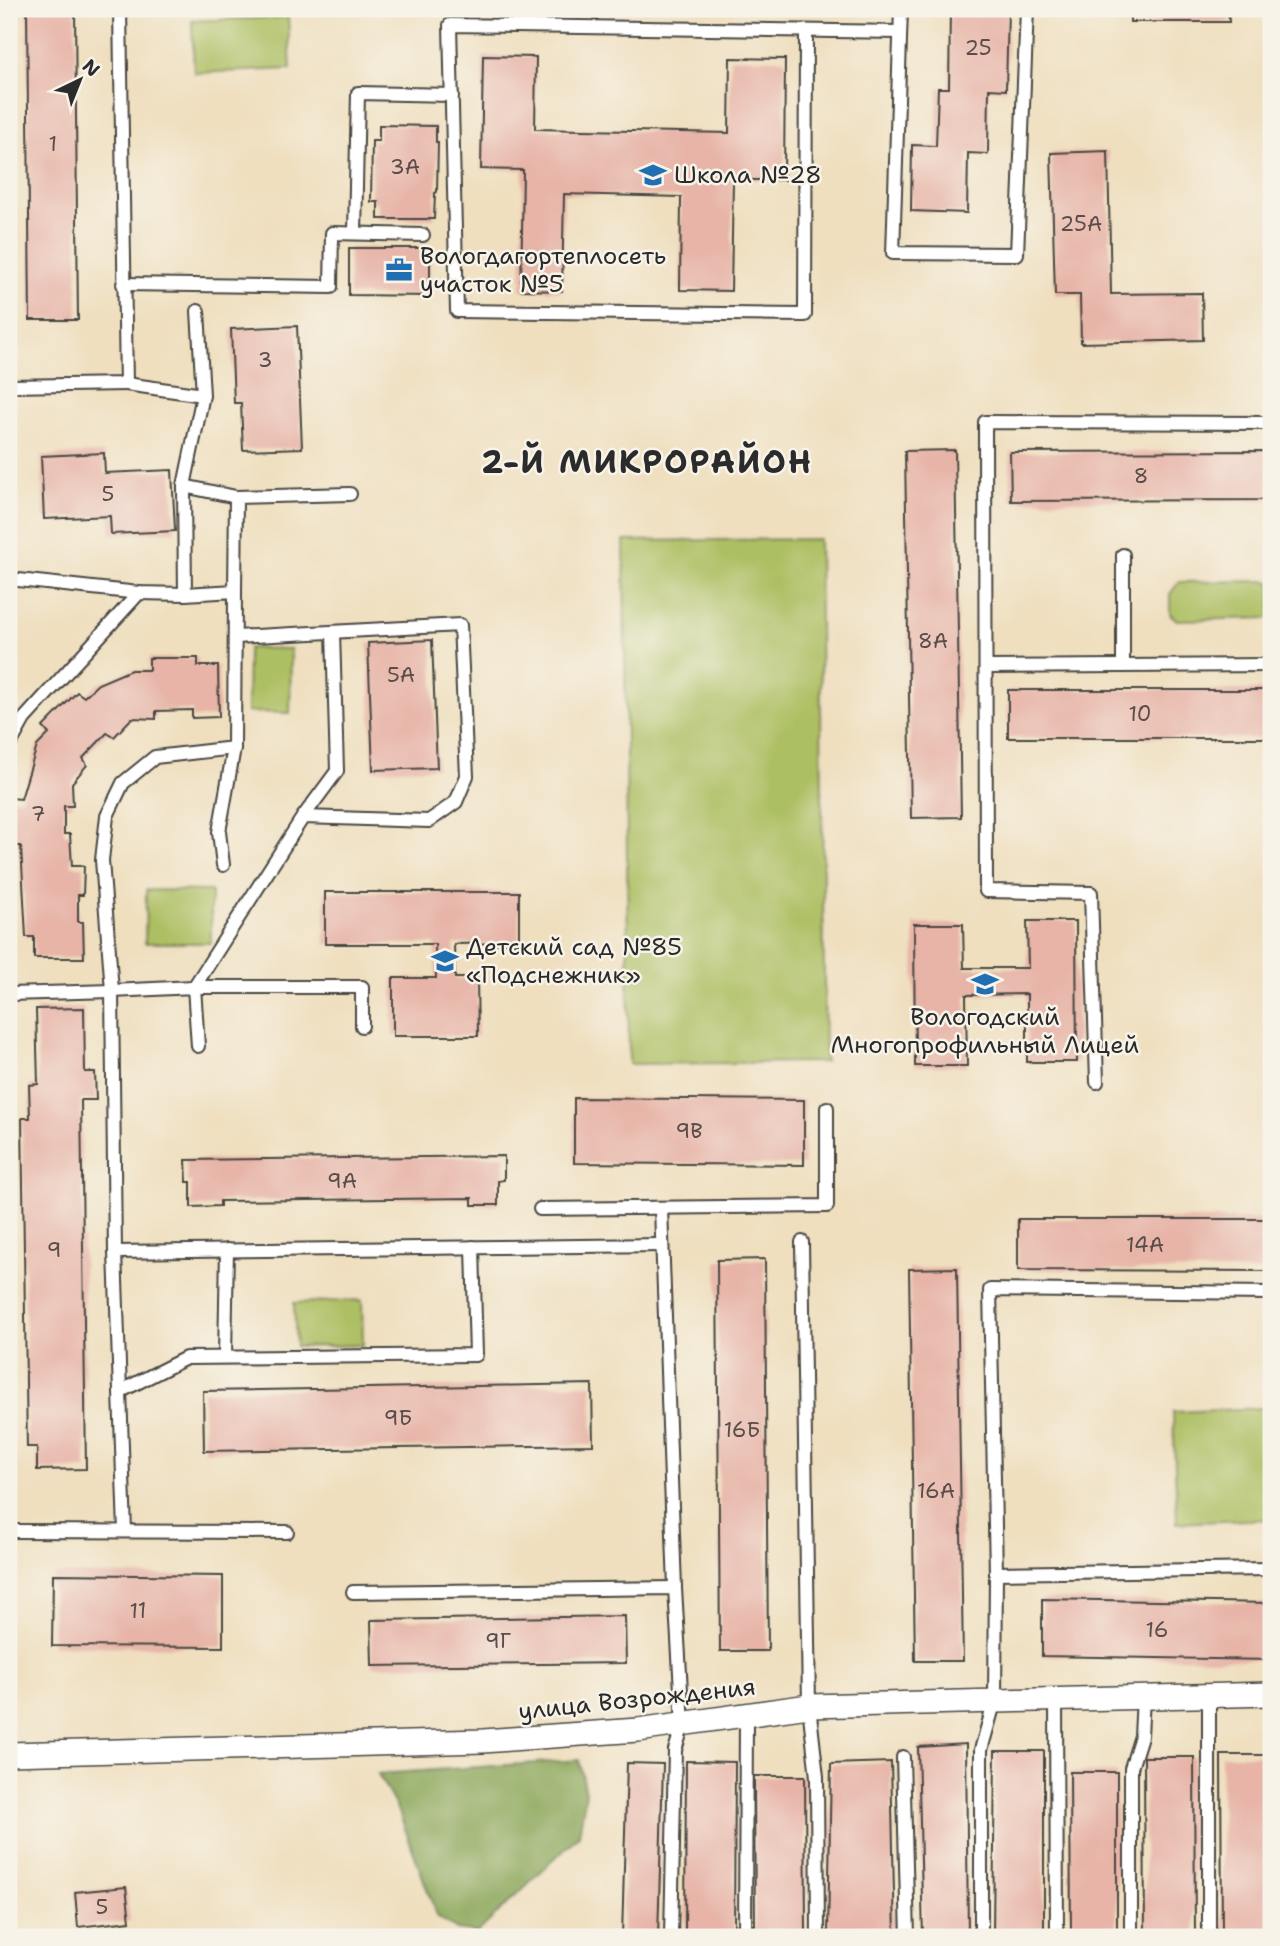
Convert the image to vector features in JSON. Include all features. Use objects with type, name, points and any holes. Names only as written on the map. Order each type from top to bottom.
[{"type":"street","name":"улица Возрождения","points":[[9,1754],[483,1741],[683,1725],[809,1706],[1271,1694]]},
{"type":"lane","points":[[120,9],[126,384]]},
{"type":"lane","points":[[901,9],[893,253],[1017,254],[1027,9]]},
{"type":"lane","points":[[806,31],[805,315],[457,311],[450,25],[899,32]]},
{"type":"lane","points":[[355,233],[358,93],[452,95]]},
{"type":"lane","points":[[123,284],[331,287],[332,233],[423,234]]},
{"type":"lane","points":[[185,594],[184,486],[203,395],[198,311]]},
{"type":"lane","points":[[9,386],[126,384],[203,395]]},
{"type":"lane","points":[[1097,1082],[1091,894],[986,891],[985,422],[1271,423]]},
{"type":"lane","points":[[184,486],[236,497],[350,494]]},
{"type":"lane","points":[[223,865],[219,832],[234,748],[236,497]]},
{"type":"lane","points":[[1123,555],[1123,666]]},
{"type":"lane","points":[[9,579],[139,593],[185,594],[235,590]]},
{"type":"lane","points":[[9,746],[24,719],[139,593]]},
{"type":"lane","points":[[235,637],[460,625],[467,776],[456,802],[429,821],[303,817]]},
{"type":"lane","points":[[198,1046],[194,987],[303,817],[337,771],[333,632]]},
{"type":"lane","points":[[986,667],[1271,665]]},
{"type":"lane","points":[[125,1531],[115,1252],[112,991],[102,860],[107,816],[123,783],[156,757],[234,748]]},
{"type":"lane","points":[[9,994],[194,987],[362,988],[362,1026]]},
{"type":"lane","points":[[540,1209],[827,1206],[827,1108]]},
{"type":"lane","points":[[661,1208],[675,1588],[683,1725],[675,1750],[671,1937]]},
{"type":"lane","points":[[802,1242],[809,1706],[817,1777],[818,1937]]},
{"type":"lane","points":[[115,1252],[662,1245]]},
{"type":"lane","points":[[121,1391],[186,1358],[476,1355],[473,1247]]},
{"type":"lane","points":[[225,1357],[227,1250]]},
{"type":"lane","points":[[981,1937],[981,1750],[995,1700],[996,1573],[990,1290],[1271,1293]]},
{"type":"lane","points":[[9,1531],[287,1532]]},
{"type":"lane","points":[[996,1573],[1271,1569]]},
{"type":"lane","points":[[353,1592],[675,1588]]},
{"type":"lane","points":[[1209,1695],[1209,1937]]},
{"type":"lane","points":[[1131,1937],[1131,1768],[1141,1736],[1143,1697]]},
{"type":"lane","points":[[1056,1699],[1056,1937]]},
{"type":"lane","points":[[745,1937],[746,1714]]},
{"type":"lane","points":[[903,1757],[908,1937]]},
{"type":"green space","points":[[288,17],[291,69],[194,73],[192,21]]},
{"type":"green space","points":[[819,539],[825,1062],[629,1064],[624,541]]},
{"type":"green space","points":[[1179,582],[1271,582],[1271,618],[1177,620],[1170,614],[1170,594]]},
{"type":"green space","points":[[248,648],[291,649],[290,713],[247,712]]},
{"type":"green space","points":[[146,890],[211,891],[211,943],[145,943]]},
{"type":"green space","points":[[362,1300],[363,1345],[296,1347],[294,1303]]},
{"type":"green space","points":[[1265,1408],[1270,1519],[1177,1523],[1173,1412]]},
{"type":"green space","points":[[579,1760],[586,1792],[579,1835],[477,1933],[457,1930],[437,1916],[399,1812],[378,1774]]},
{"type":"building","points":[[27,9],[75,9],[78,320],[30,320]]},
{"type":"building","points":[[950,9],[1008,9],[1006,90],[989,89],[988,154],[968,153],[967,213],[911,211],[912,145],[936,146],[938,88],[949,88]]},
{"type":"building","points":[[1130,9],[1228,9],[1229,22],[1130,22]]},
{"type":"building","name":"Школа №28","points":[[483,56],[536,57],[535,129],[729,133],[730,58],[785,59],[784,180],[733,180],[731,291],[680,290],[681,197],[564,194],[562,291],[521,290],[523,170],[481,169]]},
{"type":"building","points":[[379,125],[436,126],[437,192],[434,219],[378,219],[378,202],[371,202],[372,141],[379,141]]},
{"type":"building","points":[[1108,151],[1111,294],[1202,293],[1203,340],[1081,343],[1080,295],[1055,295],[1051,153]]},
{"type":"building","points":[[349,248],[430,248],[430,296],[349,295]]},
{"type":"building","points":[[297,326],[302,448],[243,450],[241,403],[234,403],[231,329]]},
{"type":"building","points":[[955,450],[961,817],[911,818],[905,451]]},
{"type":"building","points":[[1271,451],[1271,500],[1011,501],[1010,452]]},
{"type":"building","points":[[104,453],[105,473],[172,470],[175,531],[111,534],[110,516],[44,519],[41,456]]},
{"type":"building","points":[[432,640],[437,768],[373,770],[368,643]]},
{"type":"building","points":[[149,658],[198,658],[198,666],[218,666],[219,717],[192,718],[192,710],[156,711],[156,719],[132,718],[114,737],[107,733],[83,758],[87,765],[72,783],[73,806],[64,806],[64,834],[70,834],[72,866],[84,866],[83,895],[78,895],[78,922],[83,922],[84,958],[34,958],[34,937],[26,937],[21,846],[13,846],[11,798],[21,799],[37,746],[49,734],[43,727],[77,692],[84,697],[98,684],[131,670],[149,670]]},
{"type":"building","points":[[1008,690],[1271,690],[1271,738],[1008,738]]},
{"type":"building","name":"Детский сад №85 «Подснежник»","points":[[325,892],[519,892],[519,943],[454,944],[455,978],[477,978],[478,1036],[393,1036],[393,978],[436,978],[435,944],[325,944]]},
{"type":"building","points":[[1027,921],[1076,921],[1077,1062],[1027,1062],[1027,994],[966,995],[967,1066],[915,1066],[914,924],[963,924],[964,968],[1028,968]]},
{"type":"building","points":[[84,1008],[85,1072],[95,1072],[96,1100],[81,1100],[86,1469],[37,1470],[37,1447],[27,1447],[22,1118],[30,1118],[29,1085],[38,1084],[36,1009]]},
{"type":"building","points":[[574,1098],[804,1100],[804,1165],[574,1163]]},
{"type":"building","points":[[504,1156],[504,1180],[498,1181],[498,1205],[472,1205],[472,1198],[220,1201],[220,1206],[191,1207],[191,1182],[187,1182],[186,1160]]},
{"type":"building","points":[[1018,1219],[1271,1219],[1271,1271],[1018,1270]]},
{"type":"building","points":[[765,1259],[768,1651],[720,1651],[717,1260]]},
{"type":"building","points":[[957,1268],[963,1661],[915,1661],[909,1269]]},
{"type":"building","points":[[592,1384],[593,1445],[204,1451],[203,1391]]},
{"type":"building","points":[[53,1574],[223,1576],[223,1647],[52,1646]]},
{"type":"building","points":[[1042,1599],[1271,1603],[1271,1660],[1042,1656]]},
{"type":"building","points":[[625,1616],[626,1663],[372,1666],[371,1620]]},
{"type":"building","points":[[966,1744],[968,1937],[923,1937],[918,1747]]},
{"type":"building","points":[[995,1751],[1044,1751],[1044,1937],[993,1937]]},
{"type":"building","points":[[1221,1755],[1271,1755],[1271,1937],[1222,1937]]},
{"type":"building","points":[[1144,1757],[1194,1757],[1195,1937],[1145,1937]]},
{"type":"building","points":[[686,1761],[735,1762],[734,1937],[685,1937]]},
{"type":"building","points":[[891,1762],[895,1937],[828,1937],[831,1764]]},
{"type":"building","points":[[627,1763],[663,1764],[658,1937],[622,1937]]},
{"type":"building","points":[[1070,1772],[1117,1772],[1117,1937],[1071,1937]]},
{"type":"building","points":[[754,1776],[805,1776],[806,1937],[755,1937]]},
{"type":"building","points":[[126,1887],[130,1921],[78,1927],[75,1892]]},
{"type":"place","name":"Школа №28","points":[[653,175]]},
{"type":"place","name":"Вологдагортеплосеть участок №5","points":[[399,270]]},
{"type":"place","name":"Детский сад №85 «Подснежник»","points":[[445,961]]},
{"type":"place","name":"Вологодский Многопрофильный Лицей","points":[[985,984]]},
{"type":"district","name":"2-Й МИКРОРАЙОН","points":[[647,461]]}]
